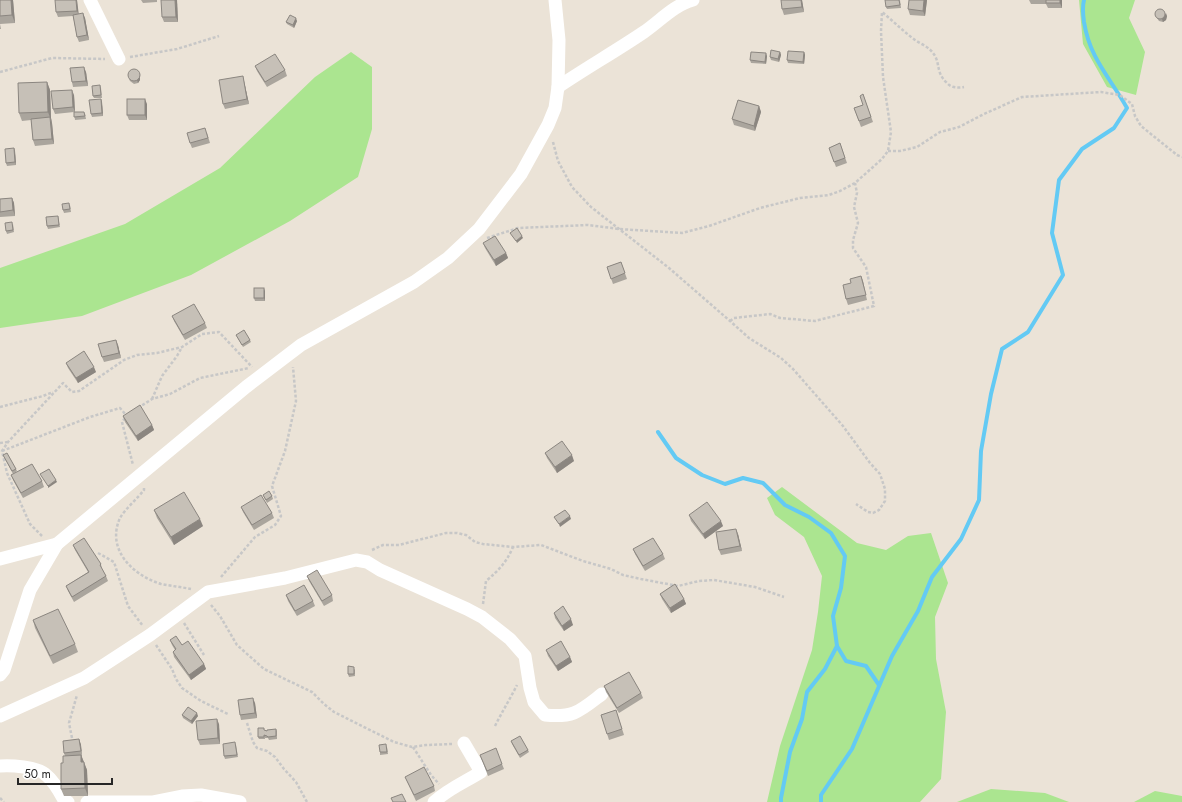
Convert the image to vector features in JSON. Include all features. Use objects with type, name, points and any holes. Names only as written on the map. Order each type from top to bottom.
[{"type":"street","points":[[90,0],[119,59]]},
{"type":"street","points":[[0,675],[4,670],[30,590],[57,544],[136,478],[256,372],[414,282],[448,258],[479,229],[521,174],[555,108],[558,87],[559,40],[555,0]]},
{"type":"street","points":[[558,87],[645,31],[665,15],[688,1],[693,0]]},
{"type":"street","points":[[0,559],[57,544]]},
{"type":"street","points":[[0,716],[77,682],[121,655],[206,594],[285,578],[356,560],[368,562],[380,570],[467,609],[482,617],[510,639],[525,656],[530,688],[534,702],[545,715],[570,715],[585,707],[602,694]]},
{"type":"street","points":[[434,802],[447,791],[464,783],[481,772],[464,743]]},
{"type":"street","points":[[0,766],[18,765],[44,773],[59,789],[65,802],[68,802]]},
{"type":"street","points":[[87,802],[152,802],[201,794],[240,802]]},
{"type":"path","points":[[485,239],[518,228],[588,225],[619,229],[682,233],[710,226],[760,208],[800,198],[829,195],[840,192],[855,183],[882,159],[888,151],[891,132],[883,77],[881,31],[882,12],[932,52],[937,60],[938,70],[948,85],[958,88],[964,87]]},
{"type":"path","points":[[888,151],[900,151],[917,147],[940,132],[959,127],[1022,97],[1101,92],[1120,95],[1132,104],[1135,116],[1141,126],[1177,155],[1182,157]]},
{"type":"path","points":[[548,124],[558,161],[572,187],[591,207],[669,268],[749,338],[781,358],[794,370],[843,426],[880,474],[885,489],[885,501],[878,510],[873,513],[868,512],[856,504]]},
{"type":"path","points":[[730,320],[734,318],[770,314],[780,318],[815,321],[874,306],[866,267],[853,248],[853,240],[858,223],[854,207],[857,192],[855,183]]},
{"type":"path","points":[[57,544],[42,536],[30,524],[7,473],[2,451],[8,442],[63,383],[72,392],[79,391],[124,360],[136,355],[157,353],[182,347],[202,334],[219,332],[256,372]]},
{"type":"path","points":[[152,399],[162,376],[182,347]]},
{"type":"path","points":[[206,594],[255,537],[275,525],[281,516],[272,486],[285,450],[296,401],[292,352]]},
{"type":"path","points":[[256,372],[200,378],[170,394],[152,399],[126,415],[122,422],[136,478],[143,482],[144,490],[121,516],[115,531],[116,543],[122,556],[130,566],[161,584],[206,594],[237,645],[264,669],[312,692],[334,712],[394,742],[412,747],[464,743]]},
{"type":"path","points":[[0,407],[43,396],[55,391]]},
{"type":"path","points":[[2,451],[90,416],[120,408],[126,415]]},
{"type":"path","points":[[0,443],[8,442]]},
{"type":"path","points":[[356,560],[383,545],[410,543],[446,533],[466,535],[475,542],[483,544],[513,547],[541,546],[583,561],[610,568],[623,575],[641,579],[678,586],[699,581],[714,580],[755,586],[784,597]]},
{"type":"path","points":[[482,617],[486,581],[508,560],[513,547]]},
{"type":"path","points":[[178,614],[204,655]]},
{"type":"path","points":[[72,738],[70,723],[78,691],[77,682]]},
{"type":"path","points":[[495,726],[517,684]]},
{"type":"path","points":[[247,723],[253,742],[257,748],[275,757],[296,782],[307,802]]},
{"type":"path","points":[[412,747],[431,775],[447,791]]},
{"type":"path","points":[[0,798],[4,802]]},
{"type":"green space","points":[[1079,0],[1135,0],[1129,18],[1145,52],[1136,95],[1107,87],[1083,44]]},
{"type":"green space","points":[[351,52],[372,67],[372,129],[358,177],[290,221],[191,275],[82,316],[0,328],[0,268],[125,224],[220,168],[315,77]]},
{"type":"green space","points":[[782,487],[857,543],[886,550],[908,536],[931,533],[948,583],[935,617],[936,659],[946,712],[941,779],[920,802],[767,802],[780,746],[812,650],[822,576],[804,537],[775,515],[767,498]]},
{"type":"green space","points":[[991,789],[1045,793],[1069,802],[957,802]]},
{"type":"green space","points":[[1155,791],[1182,796],[1182,802],[1134,802]]},
{"type":"building","points":[[0,0],[11,0],[12,15],[0,16]]},
{"type":"building","points":[[55,0],[76,0],[77,11],[56,12]]},
{"type":"building","points":[[161,0],[175,0],[176,17],[162,17]]},
{"type":"building","points":[[781,0],[801,0],[802,7],[782,9]]},
{"type":"building","points":[[885,0],[899,0],[900,5],[886,7]]},
{"type":"building","points":[[909,0],[924,0],[923,11],[908,9]]},
{"type":"building","points":[[1046,0],[1060,0],[1060,3],[1046,3]]},
{"type":"building","points":[[1158,9],[1162,9],[1164,10],[1164,18],[1158,19],[1155,16],[1155,12]]},
{"type":"building","points":[[83,13],[87,35],[77,37],[73,15]]},
{"type":"building","points":[[290,15],[296,18],[293,25],[286,22]]},
{"type":"building","points":[[771,50],[780,52],[778,59],[770,57]]},
{"type":"building","points":[[788,51],[804,52],[803,62],[787,60]]},
{"type":"building","points":[[751,52],[766,53],[765,62],[750,60]]},
{"type":"building","points":[[275,54],[285,70],[265,82],[255,66]]},
{"type":"building","points":[[84,67],[86,81],[72,82],[70,68]]},
{"type":"building","points":[[134,69],[138,71],[140,75],[138,79],[134,81],[130,79],[128,75],[130,71]]},
{"type":"building","points":[[243,76],[247,99],[223,104],[219,80]]},
{"type":"building","points":[[47,82],[48,112],[19,113],[18,83]]},
{"type":"building","points":[[100,85],[101,95],[93,96],[92,86]]},
{"type":"building","points":[[72,90],[73,107],[53,109],[51,91]]},
{"type":"building","points":[[863,94],[871,117],[859,121],[854,108],[863,105],[860,96]]},
{"type":"building","points":[[101,99],[102,113],[91,114],[89,100]]},
{"type":"building","points":[[127,99],[145,99],[145,115],[127,115]]},
{"type":"building","points":[[738,100],[759,106],[754,126],[732,119]]},
{"type":"building","points":[[74,112],[84,112],[85,116],[74,117]]},
{"type":"building","points":[[50,117],[52,139],[33,140],[31,119]]},
{"type":"building","points":[[205,128],[208,138],[190,143],[187,133]]},
{"type":"building","points":[[840,143],[845,158],[834,162],[829,148]]},
{"type":"building","points":[[14,148],[15,162],[6,163],[5,149]]},
{"type":"building","points":[[12,198],[13,210],[0,212],[0,199]]},
{"type":"building","points":[[69,203],[70,209],[63,210],[62,204]]},
{"type":"building","points":[[58,216],[59,225],[47,226],[46,217]]},
{"type":"building","points":[[12,222],[13,230],[6,231],[5,223]]},
{"type":"building","points":[[517,228],[522,236],[516,241],[510,233]]},
{"type":"building","points":[[495,236],[506,253],[494,260],[483,243]]},
{"type":"building","points":[[621,262],[625,273],[611,279],[607,267]]},
{"type":"building","points":[[861,276],[866,295],[846,299],[843,285],[851,283],[850,279]]},
{"type":"building","points":[[254,288],[264,288],[264,298],[254,298]]},
{"type":"building","points":[[194,304],[205,323],[183,335],[172,316]]},
{"type":"building","points":[[244,330],[250,340],[242,345],[236,335]]},
{"type":"building","points":[[116,340],[119,353],[102,357],[98,344]]},
{"type":"building","points":[[84,351],[94,367],[76,378],[66,363]]},
{"type":"building","points":[[140,405],[152,425],[136,436],[123,416]]},
{"type":"building","points":[[562,441],[572,455],[555,467],[545,453]]},
{"type":"building","points":[[7,453],[16,469],[12,471],[3,455]]},
{"type":"building","points":[[32,464],[42,481],[21,493],[11,475]]},
{"type":"building","points":[[49,469],[56,480],[48,486],[40,474]]},
{"type":"building","points":[[269,491],[272,496],[266,500],[263,495]]},
{"type":"building","points":[[184,492],[200,519],[171,537],[154,510]]},
{"type":"building","points":[[261,495],[272,513],[252,525],[241,507]]},
{"type":"building","points":[[707,502],[721,521],[703,534],[689,515]]},
{"type":"building","points":[[565,510],[570,516],[559,524],[554,517]]},
{"type":"building","points":[[736,529],[740,546],[719,550],[716,532]]},
{"type":"building","points":[[84,538],[101,564],[100,565],[106,576],[72,597],[66,586],[89,572],[73,545]]},
{"type":"building","points":[[653,538],[663,554],[643,566],[633,549]]},
{"type":"building","points":[[317,570],[332,595],[322,601],[307,576]]},
{"type":"building","points":[[675,584],[684,599],[670,608],[660,594]]},
{"type":"building","points":[[304,585],[313,601],[295,611],[286,595]]},
{"type":"building","points":[[563,606],[571,619],[562,626],[554,613]]},
{"type":"building","points":[[58,609],[75,644],[50,656],[33,620]]},
{"type":"building","points":[[176,636],[182,645],[188,641],[204,664],[189,675],[173,652],[176,649],[170,640]]},
{"type":"building","points":[[561,641],[570,657],[556,666],[546,650]]},
{"type":"building","points":[[348,666],[354,667],[354,674],[348,674]]},
{"type":"building","points":[[629,672],[641,693],[617,708],[604,686]]},
{"type":"building","points":[[253,698],[255,713],[240,715],[238,700]]},
{"type":"building","points":[[188,707],[197,713],[191,721],[182,715]]},
{"type":"building","points":[[616,710],[622,729],[607,734],[601,715]]},
{"type":"building","points":[[217,719],[218,738],[198,740],[196,721]]},
{"type":"building","points":[[258,728],[264,728],[264,730],[267,731],[276,729],[276,736],[268,737],[264,735],[264,737],[258,737]]},
{"type":"building","points":[[520,736],[528,750],[519,755],[511,741]]},
{"type":"building","points":[[79,739],[81,751],[64,753],[63,741]]},
{"type":"building","points":[[235,742],[237,755],[224,756],[223,744]]},
{"type":"building","points":[[386,744],[387,752],[380,752],[379,745]]},
{"type":"building","points":[[496,748],[502,764],[487,771],[480,755]]},
{"type":"building","points":[[81,755],[81,762],[84,762],[85,788],[61,789],[61,763],[63,763],[63,756]]},
{"type":"building","points":[[424,767],[434,786],[414,795],[405,777]]},
{"type":"building","points":[[402,794],[406,802],[393,802],[391,798]]},
{"type":"waterway","points":[[821,802],[821,795],[852,749],[892,656],[918,611],[932,577],[961,539],[979,500],[981,451],[991,394],[1002,349],[1028,332],[1063,275],[1052,233],[1059,180],[1082,149],[1114,128],[1127,108],[1095,57],[1091,47],[1084,22],[1084,0]]},
{"type":"waterway","points":[[658,432],[676,458],[702,475],[725,484],[743,478],[763,483],[785,505],[809,517],[831,533],[845,556],[841,588],[833,616],[837,646],[846,661],[866,666],[879,685]]},
{"type":"waterway","points":[[781,802],[790,752],[802,719],[807,692],[825,669],[837,646]]}]
